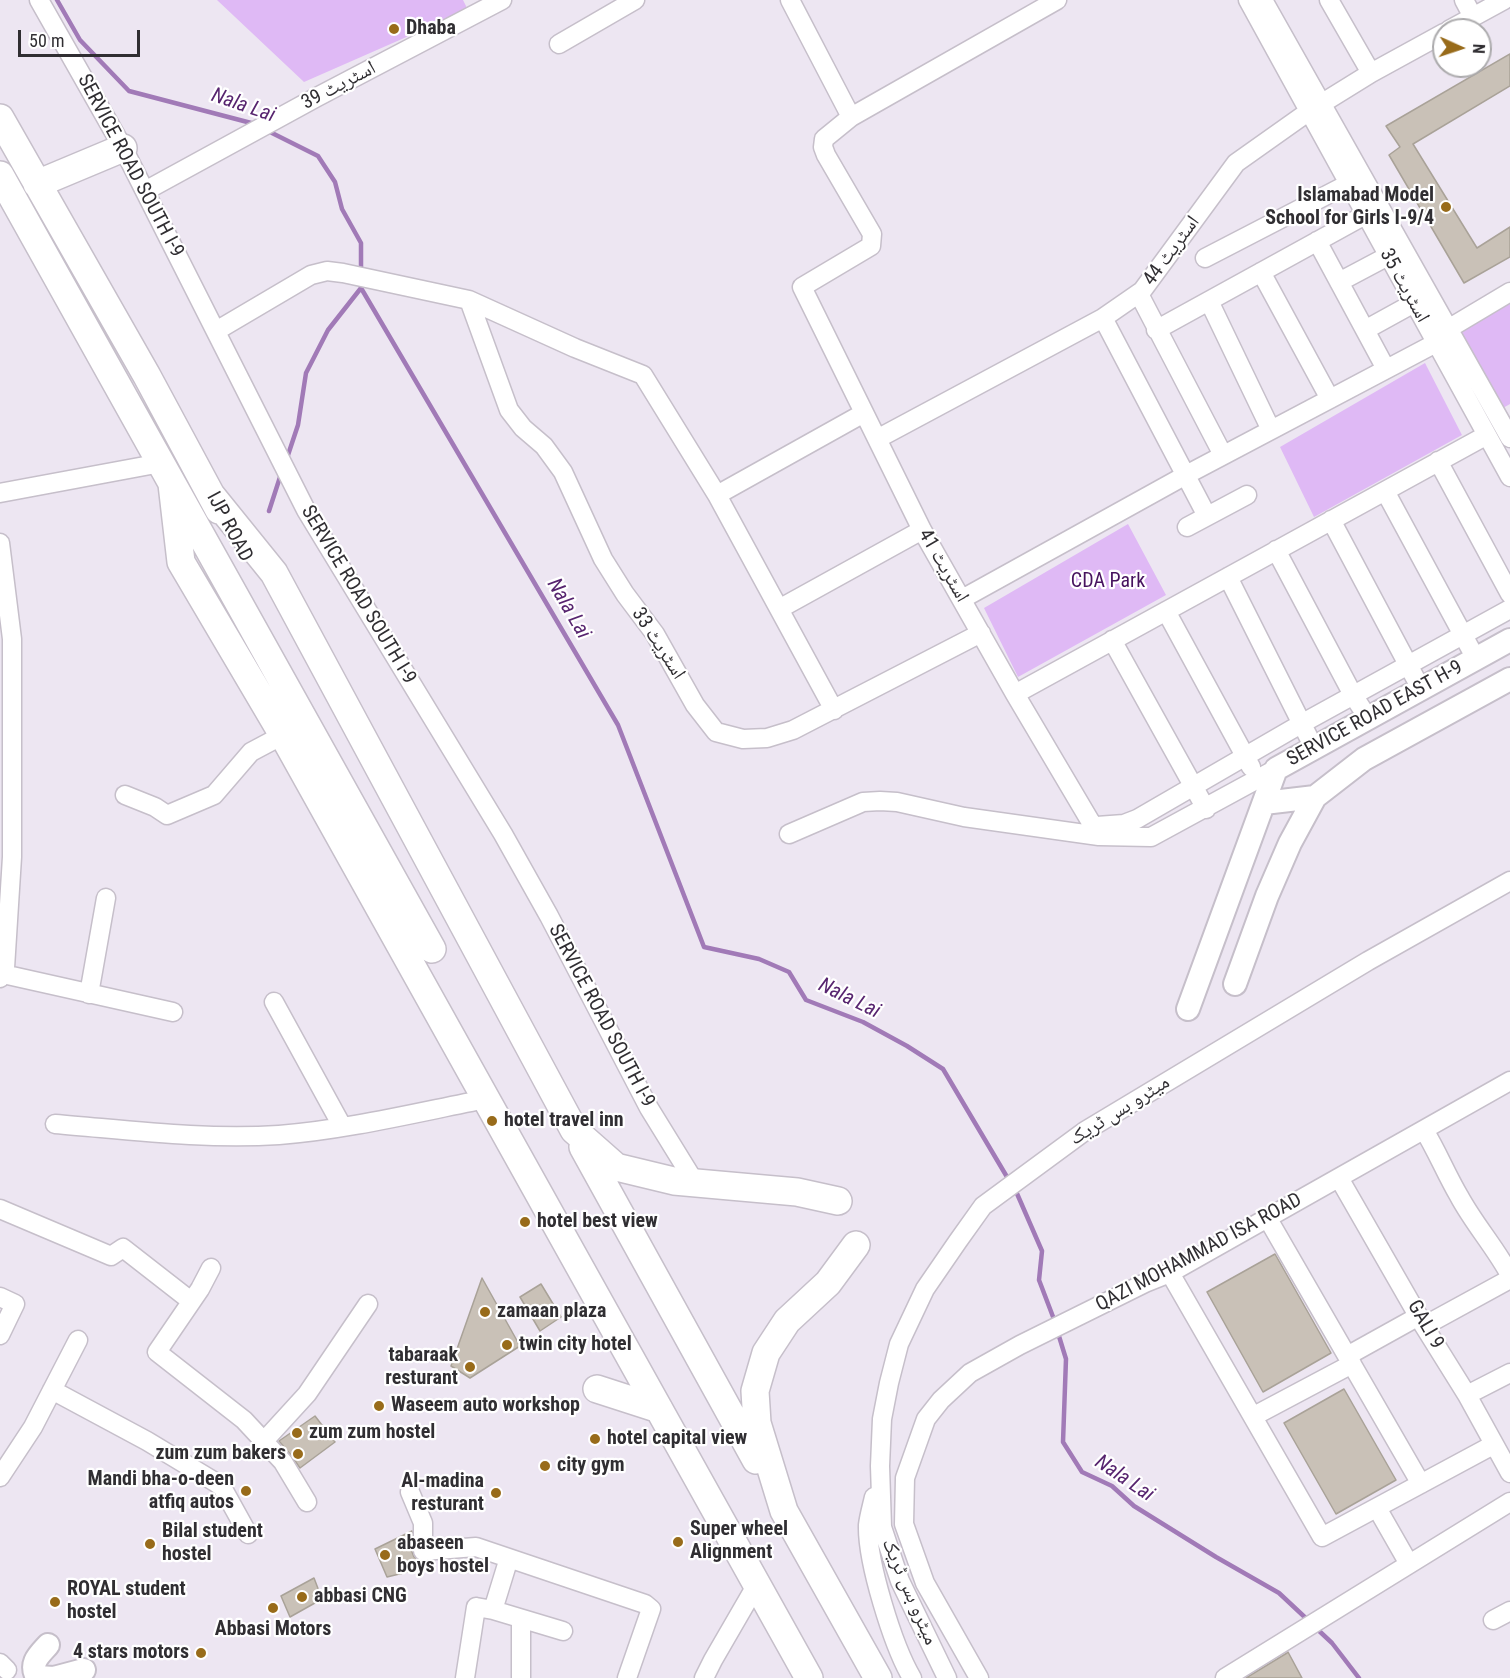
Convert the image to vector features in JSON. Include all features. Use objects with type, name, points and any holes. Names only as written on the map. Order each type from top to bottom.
[{"type":"highway","name":"IJP ROAD","points":[[0,118],[147,376],[211,495],[441,944],[167,474],[0,175]]},
{"type":"highway","points":[[37,184],[123,148]]},
{"type":"highway","points":[[167,474],[181,562],[283,735],[809,1678]]},
{"type":"highway","points":[[211,495],[274,573],[574,1130],[878,1678]]},
{"type":"highway","points":[[574,1130],[616,1167],[674,1180],[797,1192],[838,1202]]},
{"type":"highway","points":[[784,1511],[757,1423],[755,1391],[766,1353],[787,1321],[828,1283],[856,1245]]},
{"type":"highway","points":[[597,1389],[659,1409]]},
{"type":"main road","name":"SERVICE ROAD EAST H-9","points":[[1188,1009],[1264,803],[1267,774],[1510,640]]},
{"type":"main road","name":"SERVICE ROAD EAST H-9","points":[[1235,984],[1267,896],[1290,843],[1315,797],[1364,759],[1510,679]]},
{"type":"main road","points":[[1264,803],[1315,797]]},
{"type":"main road","points":[[48,1645],[34,1663],[33,1670],[37,1677],[54,1678],[84,1670]]},
{"type":"street","name":"SERVICE ROAD SOUTH I-9","points":[[39,0],[123,148],[306,510],[503,834],[549,916],[649,1108],[694,1181]]},
{"type":"street","name":"اسٹریٹ 39","points":[[145,191],[480,5],[502,0]]},
{"type":"street","points":[[560,44],[635,0]]},
{"type":"street","points":[[790,0],[851,117],[1057,0]]},
{"type":"street","name":"اسٹریٹ 35","points":[[1248,0],[1315,108],[1348,184],[1414,303],[1442,335],[1485,432],[1510,477]]},
{"type":"street","points":[[1263,0],[1315,108],[1442,335],[1505,417],[1510,438]]},
{"type":"street","points":[[1329,0],[1371,73]]},
{"type":"street","points":[[1464,0],[1473,17],[1504,0]]},
{"type":"street","name":"اسٹریٹ 44","points":[[877,439],[1103,318],[1139,294],[1236,163],[1315,108],[1371,73],[1432,40]]},
{"type":"street","name":"اسٹریٹ 41","points":[[851,117],[824,139],[823,147],[872,234],[871,246],[802,287],[922,530],[1096,831]]},
{"type":"street","points":[[1205,258],[1348,184]]},
{"type":"street","points":[[1156,330],[1365,215]]},
{"type":"street","points":[[1317,241],[1386,369]]},
{"type":"street","points":[[1339,282],[1388,256]]},
{"type":"street","points":[[216,331],[311,275],[327,271],[469,300],[575,348],[643,375],[717,495],[834,710]]},
{"type":"street","points":[[1261,272],[1330,399]]},
{"type":"street","points":[[962,600],[1186,475],[1386,369],[1510,292]]},
{"type":"street","points":[[1139,294],[1223,455]]},
{"type":"street","name":"اسٹریٹ 33","points":[[469,300],[509,410],[523,428],[544,446],[563,472],[603,559],[625,594],[655,634],[695,705],[716,732],[743,739],[767,738],[793,730],[981,633]]},
{"type":"street","points":[[1209,301],[1271,430]]},
{"type":"street","points":[[1365,330],[1414,303]]},
{"type":"street","points":[[1103,318],[1207,516]]},
{"type":"street","points":[[717,495],[864,414]]},
{"type":"street","points":[[1015,694],[1385,491],[1438,461],[1505,417]]},
{"type":"street","points":[[1438,461],[1510,594]]},
{"type":"street","points":[[0,493],[167,474]]},
{"type":"street","points":[[1385,491],[1476,659]]},
{"type":"street","points":[[1187,527],[1247,495]]},
{"type":"street","points":[[1330,520],[1421,690]]},
{"type":"street","points":[[779,609],[922,530]]},
{"type":"street","points":[[0,543],[12,639],[2,976],[173,1012]]},
{"type":"street","points":[[1276,550],[1353,695],[1368,718]]},
{"type":"street","points":[[1228,577],[1314,748]]},
{"type":"street","points":[[1096,831],[1137,819],[1300,724],[1510,609]]},
{"type":"street","points":[[789,834],[863,802],[880,801],[897,802],[964,818],[1151,837],[1267,774],[1245,756],[1166,611]]},
{"type":"street","points":[[1112,640],[1206,809]]},
{"type":"street","points":[[125,795],[155,807],[167,815],[214,795],[251,752],[283,735]]},
{"type":"street","name":"میٹرو بس ٹریک","points":[[947,1678],[900,1581],[882,1527],[880,1466],[882,1419],[899,1344],[925,1289],[983,1206],[1085,1131],[1368,961],[1510,881]]},
{"type":"street","points":[[89,994],[106,898]]},
{"type":"street","points":[[274,1002],[342,1126]]},
{"type":"street","name":"QAZI MOHAMMAD ISA ROAD","points":[[979,1678],[925,1583],[904,1524],[905,1478],[926,1419],[941,1400],[970,1373],[1020,1345],[1170,1272],[1269,1219],[1510,1081]]},
{"type":"street","points":[[55,1124],[211,1136],[279,1135],[342,1126],[486,1099]]},
{"type":"street","points":[[1424,1130],[1458,1195],[1510,1275]]},
{"type":"street","name":"GALI 9","points":[[1339,1178],[1467,1395],[1510,1473]]},
{"type":"street","points":[[0,1209],[111,1257],[123,1248],[191,1301]]},
{"type":"street","points":[[1269,1219],[1421,1484]]},
{"type":"street","points":[[211,1268],[157,1352],[244,1420],[283,1462],[307,1502]]},
{"type":"street","points":[[1170,1272],[1322,1537],[1493,1445]]},
{"type":"street","points":[[1254,1416],[1422,1321],[1510,1279]]},
{"type":"street","points":[[0,1297],[15,1304],[0,1335]]},
{"type":"street","points":[[264,1441],[307,1394],[368,1304]]},
{"type":"street","points":[[0,1478],[33,1427],[78,1340]]},
{"type":"street","points":[[1467,1395],[1510,1373]]},
{"type":"street","points":[[52,1390],[147,1441],[222,1487],[248,1534]]},
{"type":"street","name":"میٹرو بس ٹریک","points":[[880,1466],[868,1526],[873,1564],[885,1613],[912,1678]]},
{"type":"street","points":[[410,1492],[423,1523],[423,1551],[476,1547],[645,1604],[651,1610],[627,1678]]},
{"type":"street","points":[[1225,1678],[1510,1502]]},
{"type":"street","points":[[1377,1508],[1409,1564]]},
{"type":"street","points":[[493,1610],[509,1558]]},
{"type":"street","points":[[704,1678],[712,1660],[757,1584]]},
{"type":"street","points":[[465,1678],[476,1607],[563,1631]]},
{"type":"street","points":[[1493,1620],[1510,1611]]},
{"type":"street","points":[[521,1619],[521,1678]]},
{"type":"green space","points":[[217,0],[463,0],[468,10],[304,82]]},
{"type":"green space","points":[[1510,302],[1510,404],[1487,417],[1448,338]]},
{"type":"green space","points":[[1425,363],[1462,435],[1314,517],[1280,447]]},
{"type":"green space","name":"CDA Park","points":[[1128,524],[1166,595],[1018,677],[984,608]]},
{"type":"building","name":"Islamabad Model School for Girls I-9/4","points":[[1510,54],[1510,86],[1413,144],[1477,248],[1510,227],[1510,257],[1464,283],[1389,155],[1400,147],[1386,126],[1469,78],[1492,78],[1492,64]]},
{"type":"building","points":[[1275,1254],[1331,1353],[1263,1392],[1207,1292]]},
{"type":"building","name":"zamaan plaza","points":[[482,1278],[520,1346],[470,1378],[451,1366]]},
{"type":"building","points":[[541,1284],[561,1317],[540,1331],[520,1297]]},
{"type":"building","points":[[1344,1389],[1396,1480],[1336,1514],[1284,1423]]},
{"type":"building","points":[[315,1416],[335,1442],[300,1468],[279,1441]]},
{"type":"building","points":[[412,1531],[412,1552],[414,1557],[420,1561],[420,1569],[387,1577],[375,1549]]},
{"type":"building","name":"abbasi CNG","points":[[314,1578],[322,1599],[290,1617],[281,1596]]},
{"type":"building","points":[[1287,1653],[1302,1678],[1246,1678]]},
{"type":"waterway","name":"Nala Lai","points":[[57,0],[80,40],[129,91],[255,124]]},
{"type":"waterway","name":"Nala Lai","points":[[268,131],[318,156],[335,182],[342,209],[361,243],[361,272]]},
{"type":"waterway","name":"Nala Lai","points":[[361,281],[361,288],[618,725],[704,947],[759,959],[789,972],[806,1000],[863,1022],[943,1069],[1010,1182]]},
{"type":"waterway","name":"Nala Lai","points":[[287,458],[298,425],[306,373],[328,330],[361,288]]},
{"type":"waterway","name":"Nala Lai","points":[[269,511],[281,474]]},
{"type":"waterway","name":"Nala Lai","points":[[1015,1189],[1042,1251],[1039,1280],[1055,1322]]},
{"type":"waterway","name":"Nala Lai","points":[[1058,1333],[1066,1359],[1063,1442],[1082,1472],[1112,1486],[1134,1506],[1279,1593],[1310,1622]]},
{"type":"waterway","name":"Nala Lai","points":[[1316,1628],[1332,1643],[1359,1678]]},
{"type":"place","name":"Dhaba","points":[[394,29]]},
{"type":"place","name":"Islamabad Model School for Girls I-9/4","points":[[1446,207]]},
{"type":"place","name":"hotel travel inn","points":[[492,1121]]},
{"type":"place","name":"hotel best view","points":[[525,1222]]},
{"type":"place","name":"zamaan plaza","points":[[485,1312]]},
{"type":"place","name":"twin city hotel","points":[[507,1345]]},
{"type":"place","name":"tabaraak resturant","points":[[470,1367]]},
{"type":"place","name":"Waseem auto workshop","points":[[379,1406]]},
{"type":"place","name":"zum zum hostel","points":[[297,1433]]},
{"type":"place","name":"hotel capital view","points":[[595,1439]]},
{"type":"place","name":"zum zum bakers","points":[[298,1454]]},
{"type":"place","name":"city gym","points":[[545,1466]]},
{"type":"place","name":"Mandi bha-o-deen atfiq autos","points":[[246,1491]]},
{"type":"place","name":"Al-madina resturant","points":[[496,1493]]},
{"type":"place","name":"Super wheel Alignment","points":[[678,1542]]},
{"type":"place","name":"Bilal student hostel","points":[[150,1544]]},
{"type":"place","name":"abaseen boys hostel","points":[[385,1555]]},
{"type":"place","name":"abbasi CNG","points":[[302,1597]]},
{"type":"place","name":"ROYAL student hostel","points":[[55,1602]]},
{"type":"place","name":"Abbasi Motors","points":[[273,1608]]},
{"type":"place","name":"4 stars motors","points":[[201,1653]]}]
